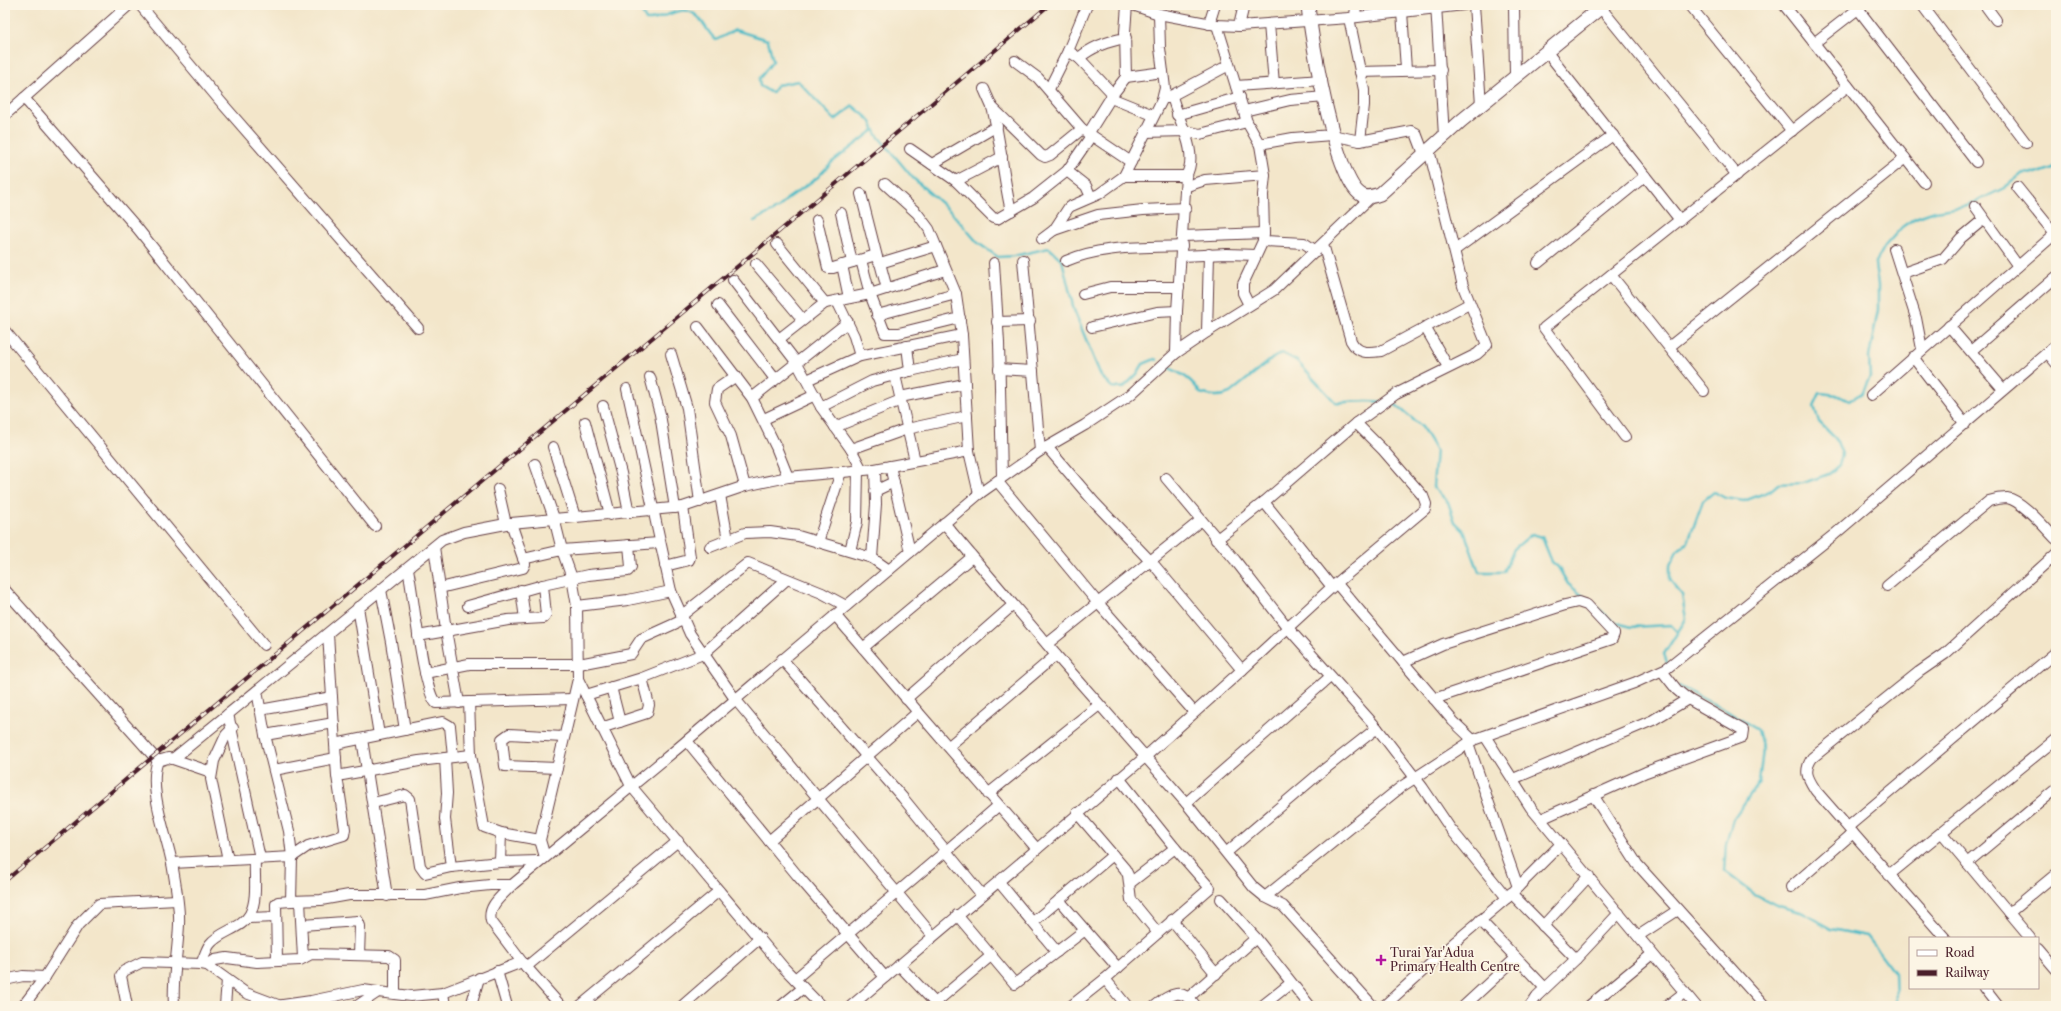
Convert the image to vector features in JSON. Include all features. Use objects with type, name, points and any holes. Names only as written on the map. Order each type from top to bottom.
[{"type":"main road","points":[[1308,5],[1332,135],[1349,181],[1361,195],[1371,197],[1380,194],[1444,136],[1515,76],[1603,6]]},
{"type":"street","points":[[5,115],[129,5]]},
{"type":"street","points":[[140,5],[226,108],[418,328]]},
{"type":"street","points":[[1049,89],[1068,51],[1087,5]]},
{"type":"street","points":[[910,149],[956,181],[994,218],[1001,218],[1033,198],[1067,171],[1087,133],[1126,78],[1127,5]]},
{"type":"street","points":[[1133,5],[1159,14],[1213,25],[1239,26],[1310,22],[1464,5]]},
{"type":"street","points":[[1215,5],[1213,25],[1230,65],[1247,122],[1260,145],[1265,175],[1262,195],[1264,237],[1243,284],[1243,293],[1249,305]]},
{"type":"street","points":[[1239,26],[1244,5]]},
{"type":"street","points":[[1356,5],[1352,18],[1364,104],[1360,141]]},
{"type":"street","points":[[1474,5],[1481,105]]},
{"type":"street","points":[[1514,5],[1515,76]]},
{"type":"street","points":[[1689,5],[1792,131]]},
{"type":"street","points":[[1784,5],[1924,182]]},
{"type":"street","points":[[1922,5],[2026,143]]},
{"type":"street","points":[[1985,5],[1996,20]]},
{"type":"street","points":[[1603,6],[1737,175]]},
{"type":"street","points":[[1436,7],[1444,136]]},
{"type":"street","points":[[1814,43],[1861,7],[1976,162]]},
{"type":"street","points":[[1402,12],[1406,69]]},
{"type":"street","points":[[1054,230],[1066,210],[1091,197],[1124,176],[1153,115],[1162,100],[1165,88],[1159,14]]},
{"type":"street","points":[[1269,24],[1274,84]]},
{"type":"street","points":[[1079,58],[1098,45],[1126,38]]},
{"type":"street","points":[[1068,51],[1079,58],[1112,96],[1153,115]]},
{"type":"street","points":[[1546,51],[1680,220]]},
{"type":"street","points":[[1015,61],[1038,78],[1087,133],[1131,162]]},
{"type":"street","points":[[1162,100],[1230,65]]},
{"type":"street","points":[[1360,72],[1406,69],[1441,70]]},
{"type":"street","points":[[1126,78],[1163,72]]},
{"type":"street","points":[[1236,86],[1322,80]]},
{"type":"street","points":[[1625,437],[1544,328],[1848,86]]},
{"type":"street","points":[[984,89],[992,107],[997,126],[1005,184],[1011,211]]},
{"type":"street","points":[[1172,96],[1177,115],[1186,131],[1189,145],[1190,170],[1187,181],[1186,208],[1182,241],[1177,311],[1176,353]]},
{"type":"street","points":[[1177,115],[1240,97]]},
{"type":"street","points":[[1244,111],[1290,100],[1325,97]]},
{"type":"street","points":[[24,98],[138,229],[375,526]]},
{"type":"street","points":[[992,107],[1041,155],[1045,157],[1087,133]]},
{"type":"street","points":[[1145,132],[1186,131],[1200,134],[1247,122]]},
{"type":"street","points":[[932,164],[997,126]]},
{"type":"street","points":[[1216,540],[1264,502],[1356,423],[1383,403],[1396,394],[1477,354],[1487,345],[1469,304],[1463,286],[1455,250],[1427,152],[1415,132],[1360,141],[1332,135],[1292,138],[1260,145]]},
{"type":"street","points":[[1455,250],[1613,136]]},
{"type":"street","points":[[956,181],[1002,157]]},
{"type":"street","points":[[1669,347],[1905,158]]},
{"type":"street","points":[[1067,171],[1086,186],[1091,197]]},
{"type":"street","points":[[1124,176],[1187,181],[1265,175]]},
{"type":"street","points":[[1538,263],[1646,176]]},
{"type":"street","points":[[885,184],[917,213],[929,229],[956,294],[962,335],[969,451],[979,494]]},
{"type":"street","points":[[1871,395],[2056,233],[2017,187]]},
{"type":"street","points":[[861,194],[887,289]]},
{"type":"street","points":[[561,1006],[524,965],[491,921],[489,914],[491,908],[512,885],[687,741],[782,659],[979,494],[1043,449],[1085,425],[1130,395],[1176,353],[1274,290],[1371,197]]},
{"type":"street","points":[[1975,206],[2018,266]]},
{"type":"street","points":[[1042,239],[1054,230],[1098,215],[1143,210],[1186,208]]},
{"type":"street","points":[[841,213],[852,262],[850,298]]},
{"type":"street","points":[[1903,273],[1943,259],[1961,238],[1984,219]]},
{"type":"street","points":[[817,220],[828,268],[936,246]]},
{"type":"street","points":[[1066,261],[1081,254],[1108,249],[1182,241],[1264,237],[1320,247]]},
{"type":"street","points":[[777,244],[825,304]]},
{"type":"street","points":[[1320,247],[1354,347],[1359,351],[1370,353],[1381,351],[1425,326],[1469,304]]},
{"type":"street","points":[[1894,249],[1903,273],[1922,349]]},
{"type":"street","points":[[1181,256],[1209,254],[1256,255]]},
{"type":"street","points":[[1207,332],[1209,254]]},
{"type":"street","points":[[1023,260],[1043,449],[1149,560],[1242,670]]},
{"type":"street","points":[[852,262],[870,294],[882,331],[890,334],[960,318]]},
{"type":"street","points":[[994,263],[999,370],[999,479],[1098,603],[1194,712]]},
{"type":"street","points":[[756,264],[803,320]]},
{"type":"street","points":[[779,339],[825,304],[870,294],[945,270]]},
{"type":"street","points":[[1611,275],[1704,391]]},
{"type":"street","points":[[1971,351],[2056,277]]},
{"type":"street","points":[[733,280],[797,363],[821,407],[850,449],[860,470],[856,522],[850,551]]},
{"type":"street","points":[[1083,294],[1110,287],[1179,288]]},
{"type":"street","points":[[877,315],[956,294]]},
{"type":"street","points":[[837,301],[848,322],[860,356]]},
{"type":"street","points":[[718,305],[775,380]]},
{"type":"street","points":[[1092,327],[1158,312],[1177,311]]},
{"type":"street","points":[[997,322],[1030,321]]},
{"type":"street","points":[[752,398],[848,322]]},
{"type":"street","points":[[1425,326],[1448,367]]},
{"type":"street","points":[[1948,326],[2004,389]]},
{"type":"street","points":[[698,327],[752,398],[764,419],[788,477]]},
{"type":"street","points":[[5,331],[264,645]]},
{"type":"street","points":[[807,380],[860,356],[962,335]]},
{"type":"street","points":[[1265,897],[1415,777],[1471,742],[1634,683],[1664,670],[1835,534],[2056,345]]},
{"type":"street","points":[[907,346],[910,370]]},
{"type":"street","points":[[2047,352],[2056,363]]},
{"type":"street","points":[[671,354],[686,408],[700,502]]},
{"type":"street","points":[[1913,358],[1965,424]]},
{"type":"street","points":[[821,407],[872,381],[910,370],[963,359]]},
{"type":"street","points":[[999,370],[1034,371]]},
{"type":"street","points":[[895,375],[915,461]]},
{"type":"street","points":[[736,376],[717,389],[715,402],[731,436],[745,486]]},
{"type":"street","points":[[650,377],[660,414],[690,557],[689,560],[665,566]]},
{"type":"street","points":[[835,427],[900,398],[965,384]]},
{"type":"street","points":[[627,389],[671,592],[682,618],[703,654],[735,699],[933,936]]},
{"type":"street","points":[[764,419],[815,395]]},
{"type":"street","points":[[603,406],[621,473],[629,513]]},
{"type":"street","points":[[850,449],[907,429],[967,416]]},
{"type":"street","points":[[585,422],[593,455],[603,481],[610,515]]},
{"type":"street","points":[[858,1004],[885,977],[1145,757],[1335,585],[1425,509],[1426,504],[1423,496],[1383,450],[1356,423]]},
{"type":"street","points":[[553,447],[575,516]]},
{"type":"street","points":[[173,759],[297,656],[328,634],[358,607],[408,569],[442,540],[464,532],[509,524],[575,516],[610,515],[679,508],[745,486],[788,477],[875,469],[969,451]]},
{"type":"street","points":[[535,464],[554,518],[562,550],[572,578],[577,606],[579,664],[578,679],[563,737],[540,840],[542,859]]},
{"type":"street","points":[[890,466],[910,552]]},
{"type":"street","points":[[872,558],[875,469]]},
{"type":"street","points":[[818,542],[841,472]]},
{"type":"street","points":[[1166,478],[1200,521],[1235,560],[1288,628],[1330,677],[1377,728],[1415,777],[1450,828],[1576,959]]},
{"type":"street","points":[[875,491],[894,482]]},
{"type":"street","points":[[440,588],[523,568],[525,564],[509,524],[498,489]]},
{"type":"street","points":[[720,495],[728,540]]},
{"type":"street","points":[[1887,586],[1989,501],[2009,498],[2019,503],[2056,539]]},
{"type":"street","points":[[1264,502],[1471,742],[1512,893]]},
{"type":"street","points":[[1046,644],[1149,560],[1200,521]]},
{"type":"street","points":[[944,523],[1046,644],[1186,802],[1251,883],[1265,897],[1283,906],[1373,1006]]},
{"type":"street","points":[[710,547],[745,533],[770,532],[818,542],[872,558],[889,570]]},
{"type":"street","points":[[523,558],[562,550],[659,542]]},
{"type":"street","points":[[468,606],[521,590],[572,578],[607,572],[628,571],[631,567],[629,545]]},
{"type":"street","points":[[434,547],[452,666],[464,702],[471,755],[484,827],[501,833],[540,840]]},
{"type":"street","points":[[1944,937],[1816,791],[1806,774],[1807,766],[1812,758],[1919,672],[1944,654],[2056,554]]},
{"type":"street","points":[[863,648],[972,557]]},
{"type":"street","points":[[425,673],[452,666],[469,664],[579,664],[631,654],[641,639],[682,618],[744,565],[752,564],[786,580],[822,593],[846,606]]},
{"type":"street","points":[[408,569],[418,636],[432,700],[436,703],[572,699]]},
{"type":"street","points":[[586,695],[642,678],[703,654],[786,580]]},
{"type":"street","points":[[418,636],[508,620],[540,619],[546,615],[543,585]]},
{"type":"street","points":[[5,590],[158,761]]},
{"type":"street","points":[[380,590],[391,642],[405,730]]},
{"type":"street","points":[[521,590],[525,619]]},
{"type":"street","points":[[577,606],[628,600],[671,592]]},
{"type":"street","points":[[1403,662],[1443,644],[1578,602],[1587,605],[1614,634],[1612,639],[1434,700]]},
{"type":"street","points":[[906,700],[1013,605]]},
{"type":"street","points":[[358,607],[379,735]]},
{"type":"street","points":[[835,615],[906,700],[949,746],[998,806],[1037,849]]},
{"type":"street","points":[[172,863],[292,857],[308,846],[344,835],[345,829],[337,776],[328,634]]},
{"type":"street","points":[[1790,887],[1850,830],[2056,652]]},
{"type":"street","points":[[949,746],[1056,655]]},
{"type":"street","points":[[782,659],[903,798],[982,894]]},
{"type":"street","points":[[1542,819],[1665,765],[1742,737],[1743,730],[1688,699],[1677,690],[1664,670]]},
{"type":"street","points":[[1186,802],[1330,677]]},
{"type":"street","points":[[601,728],[647,713],[649,710],[642,678]]},
{"type":"street","points":[[578,679],[631,786],[678,840],[719,891],[795,979],[821,1006]]},
{"type":"street","points":[[611,688],[620,722]]},
{"type":"street","points":[[256,691],[265,735],[286,817],[292,857],[295,901],[302,925],[303,958]]},
{"type":"street","points":[[260,710],[332,697]]},
{"type":"street","points":[[1512,779],[1653,720],[1688,699]]},
{"type":"street","points":[[988,794],[1099,704]]},
{"type":"street","points":[[769,841],[867,758],[918,712]]},
{"type":"street","points":[[228,714],[233,728],[257,858],[253,901],[248,918]]},
{"type":"street","points":[[265,735],[334,723]]},
{"type":"street","points":[[335,744],[448,723],[450,726],[445,819],[451,866]]},
{"type":"street","points":[[228,860],[213,794],[211,772],[220,746],[226,735],[233,728]]},
{"type":"street","points":[[1227,852],[1377,728]]},
{"type":"street","points":[[557,768],[505,766],[502,739],[509,734],[563,737]]},
{"type":"street","points":[[1485,736],[1532,808],[1696,1006]]},
{"type":"street","points":[[362,739],[366,772],[373,802],[388,896]]},
{"type":"street","points":[[1889,875],[2056,739]]},
{"type":"street","points":[[687,741],[769,841],[885,977]]},
{"type":"street","points":[[337,776],[366,772],[419,761],[471,755]]},
{"type":"street","points":[[158,761],[168,758],[173,759],[211,772]]},
{"type":"street","points":[[274,770],[336,758]]},
{"type":"street","points":[[158,761],[156,766],[156,789],[172,863],[179,924],[174,962],[174,1006]]},
{"type":"street","points":[[1071,1006],[1118,968],[1210,888],[1175,848],[1119,778]]},
{"type":"street","points":[[1967,863],[2056,789]]},
{"type":"street","points":[[373,802],[405,795],[408,796],[410,799],[422,871],[425,873],[451,866],[542,859]]},
{"type":"street","points":[[1593,796],[1637,864],[1765,1006]]},
{"type":"street","points":[[795,979],[998,806]]},
{"type":"street","points":[[1077,813],[1128,875],[1131,900],[1158,933]]},
{"type":"street","points":[[500,862],[501,833]]},
{"type":"street","points":[[1942,833],[2029,937]]},
{"type":"street","points":[[204,964],[246,993],[277,1006],[313,1004],[363,990],[395,994],[412,1001],[444,993],[497,971],[524,965],[678,840]]},
{"type":"street","points":[[1384,1006],[1512,893],[1561,844]]},
{"type":"street","points":[[1130,884],[1175,848]]},
{"type":"street","points":[[1033,922],[1113,855]]},
{"type":"street","points":[[2009,913],[2056,874]]},
{"type":"street","points":[[1543,926],[1589,876]]},
{"type":"street","points":[[999,882],[1057,952]]},
{"type":"street","points":[[277,961],[276,902],[349,895],[388,896],[434,894],[460,888],[490,885],[512,885]]},
{"type":"street","points":[[580,1006],[719,891]]},
{"type":"street","points":[[1221,899],[1256,938],[1310,1006]]},
{"type":"street","points":[[23,1006],[45,977],[78,925],[99,904],[177,900]]},
{"type":"street","points":[[1059,900],[1118,968]]},
{"type":"street","points":[[1638,936],[1678,910]]},
{"type":"street","points":[[1530,1006],[1545,988],[1576,959],[1619,913]]},
{"type":"street","points":[[958,915],[1015,984],[1085,930]]},
{"type":"street","points":[[204,964],[212,942],[248,918],[276,917]]},
{"type":"street","points":[[1172,920],[1216,974]]},
{"type":"street","points":[[1480,920],[1545,988]]},
{"type":"street","points":[[302,925],[358,921],[360,926],[359,955]]},
{"type":"street","points":[[682,1006],[760,938]]},
{"type":"street","points":[[1188,998],[1256,938]]},
{"type":"street","points":[[2039,949],[2056,968]]},
{"type":"street","points":[[127,1006],[121,976],[124,971],[142,962],[204,964],[227,958],[257,962],[303,958],[311,954],[393,957],[395,960],[395,994]]},
{"type":"street","points":[[1589,1006],[1652,954]]},
{"type":"street","points":[[899,965],[936,1004],[992,955]]},
{"type":"street","points":[[1464,1006],[1516,958]]},
{"type":"street","points":[[497,971],[507,1006]]},
{"type":"street","points":[[5,980],[23,976],[45,977]]},
{"type":"street","points":[[471,1006],[479,978]]},
{"type":"street","points":[[1105,979],[1126,1006]]},
{"type":"street","points":[[225,1006],[227,980]]},
{"type":"street","points":[[1262,1006],[1291,983]]},
{"type":"street","points":[[781,1006],[803,988]]},
{"type":"street","points":[[1985,989],[1998,1006]]},
{"type":"street","points":[[357,1006],[378,992]]},
{"type":"street","points":[[1667,1006],[1685,992]]},
{"type":"street","points":[[444,993],[445,1006]]},
{"type":"street","points":[[1155,1006],[1171,994],[1180,994],[1188,998],[1196,1006]]},
{"type":"waterway","points":[[638,5],[646,20],[653,20],[678,11],[690,12],[699,18],[716,40],[735,30],[768,40],[773,61],[759,79],[760,86],[772,93],[777,85],[798,81],[835,120],[853,106],[870,120],[877,135],[913,178],[951,212],[978,243],[998,257],[1014,256],[1049,248],[1062,260],[1074,310],[1101,376],[1112,387],[1123,388],[1137,374],[1143,364],[1155,359],[1157,360]]},
{"type":"waterway","points":[[754,221],[779,208],[787,199],[818,177],[831,163],[874,130]]},
{"type":"waterway","points":[[1668,665],[1664,654],[1686,619],[1682,595],[1670,580],[1670,565],[1677,551],[1688,542],[1703,501],[1714,492],[1725,498],[1744,501],[1770,491],[1778,484],[1803,483],[1829,474],[1839,465],[1842,454],[1836,439],[1819,422],[1814,406],[1820,393],[1837,395],[1849,401],[1862,393],[1870,377],[1869,357],[1878,310],[1878,285],[1875,264],[1885,246],[1902,227],[1915,218],[1935,211],[1967,206],[2004,188],[2023,173],[2036,174],[2056,167]]},
{"type":"waterway","points":[[1167,367],[1186,377],[1194,384],[1200,393],[1211,396],[1219,396],[1230,393],[1273,358],[1282,353],[1297,361],[1335,402],[1381,402]]},
{"type":"waterway","points":[[1388,403],[1396,405],[1422,427],[1436,451],[1433,487],[1448,502],[1455,522],[1464,531],[1479,572],[1504,572],[1514,549],[1532,534],[1542,537],[1552,562],[1558,567],[1568,584],[1589,601]]},
{"type":"waterway","points":[[1593,604],[1612,621],[1630,627],[1671,625],[1678,633]]},
{"type":"waterway","points":[[1679,686],[1727,711],[1758,730],[1763,750],[1759,782],[1733,819],[1726,844],[1724,871],[1753,893],[1776,905],[1803,913],[1831,929],[1867,936],[1895,973],[1896,1001],[1899,1006]]},
{"type":"railway","points":[[5,881],[1049,5]]},
{"type":"place","name":"Turai Yar'Adua Primary Health Centre","points":[[1381,960]]}]
